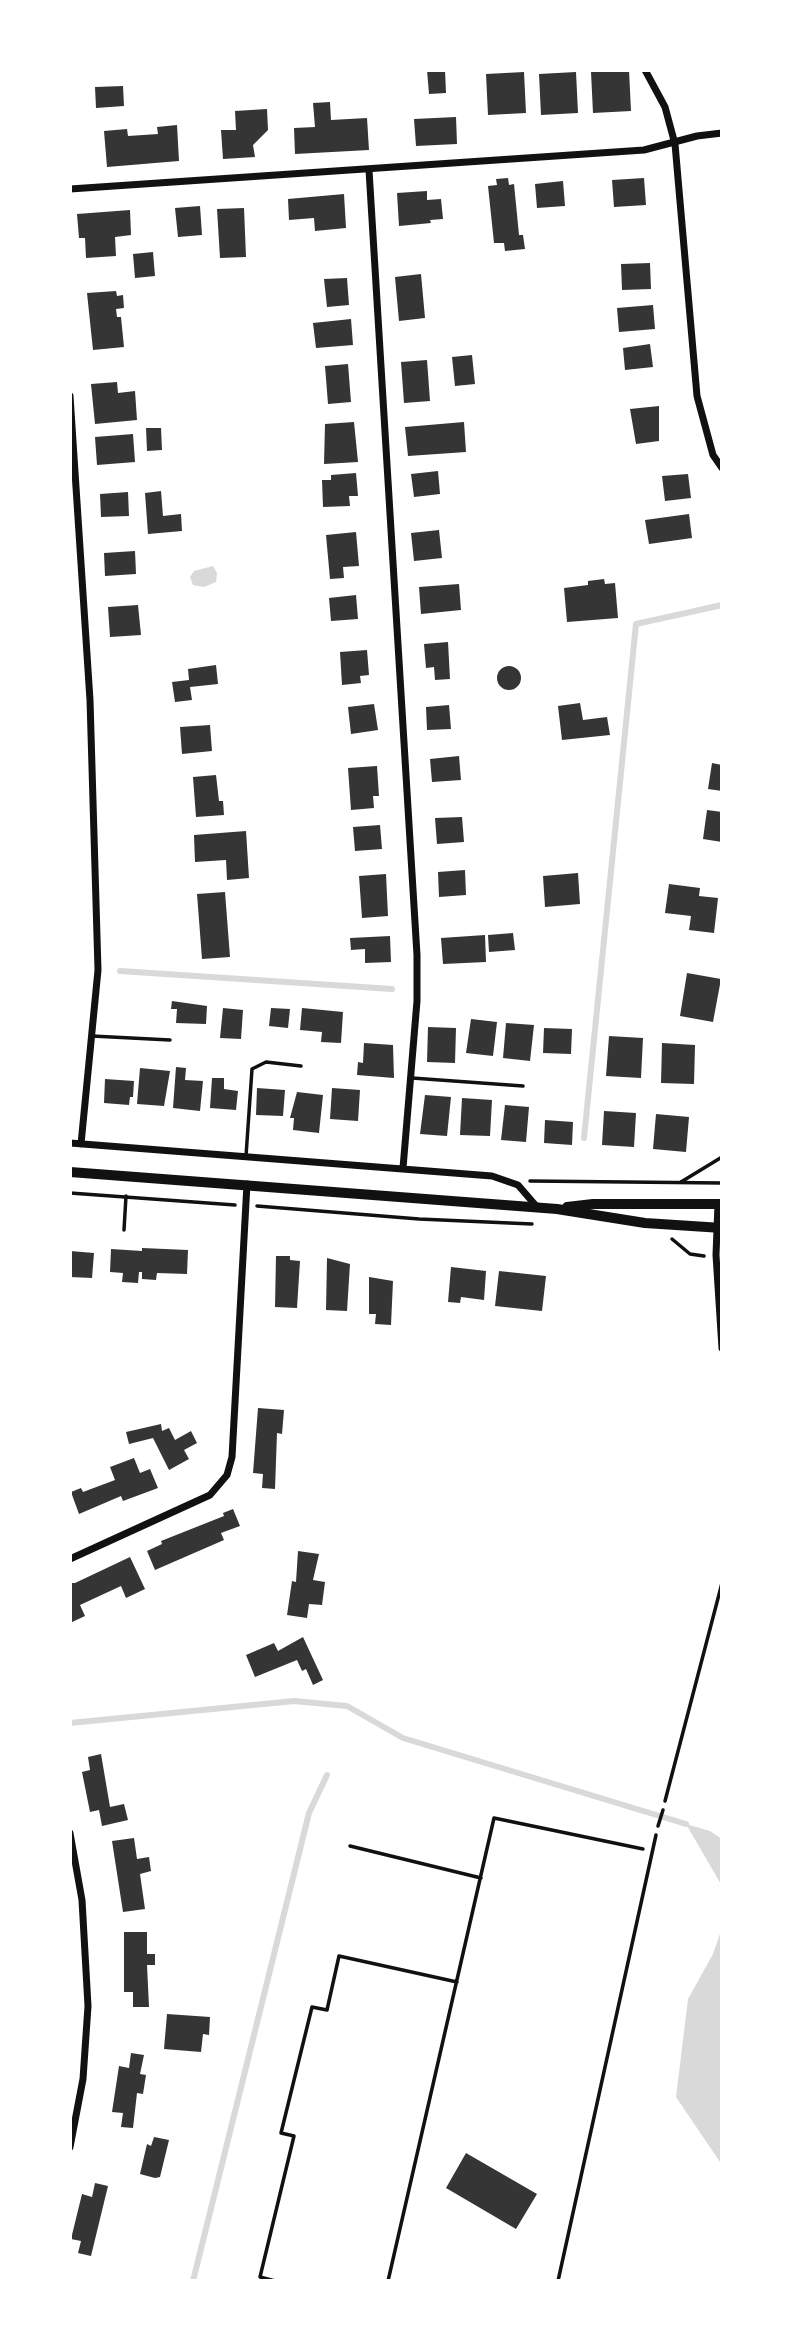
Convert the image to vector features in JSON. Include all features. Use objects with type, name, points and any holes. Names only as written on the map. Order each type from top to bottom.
[{"type":"main road","points":[[70,1172],[557,1209],[626,1221],[719,1228]]},
{"type":"main road","points":[[557,1209],[593,1203],[720,1204]]},
{"type":"street","points":[[645,70],[665,107],[675,144],[697,396],[713,455],[722,468]]},
{"type":"street","points":[[70,189],[644,150],[675,144],[697,136],[722,133]]},
{"type":"street","points":[[369,170],[417,955],[403,1168]]},
{"type":"street","points":[[70,396],[90,699],[98,970],[81,1144]]},
{"type":"street","points":[[70,1143],[403,1168],[507,1180],[526,1191],[537,1208]]},
{"type":"street","points":[[70,1559],[210,1495],[227,1475],[232,1457],[247,1184]]},
{"type":"street","points":[[720,1204],[716,1255],[722,1348]]},
{"type":"street","points":[[70,1833],[82,1899],[88,2006],[83,2078],[70,2147]]},
{"type":"lane","points":[[92,1036],[170,1040]]},
{"type":"lane","points":[[246,1156],[252,1069],[266,1062],[301,1066]]},
{"type":"lane","points":[[410,1078],[523,1086]]},
{"type":"lane","points":[[665,1801],[722,1583]]},
{"type":"lane","points":[[558,2281],[656,1835]]},
{"type":"path","points":[[679,1183],[722,1157]]},
{"type":"path","points":[[507,1180],[722,1183]]},
{"type":"path","points":[[70,1193],[419,1219],[545,1224]]},
{"type":"path","points":[[124,1230],[126,1196]]},
{"type":"path","points":[[660,1238],[673,1240],[690,1255],[716,1255]]},
{"type":"path","points":[[656,1835],[665,1801]]},
{"type":"path","points":[[388,2281],[494,1818],[652,1851]]},
{"type":"path","points":[[350,1846],[481,1878]]},
{"type":"path","points":[[275,2281],[260,2277],[294,2136],[281,2133],[312,2007],[327,2010],[339,1956],[457,1982]]},
{"type":"shaded area","points":[[213,566],[217,573],[216,582],[204,587],[193,585],[190,577],[194,571]]},
{"type":"shaded area","points":[[686,1824],[710,1831],[722,1839],[722,1886]]},
{"type":"shaded area","points":[[722,1928],[722,2165],[676,2097],[688,1999],[713,1954]]},
{"type":"building","points":[[427,70],[445,70],[446,93],[429,94]]},
{"type":"building","points":[[629,70],[631,111],[593,113],[591,72]]},
{"type":"building","points":[[524,72],[526,113],[488,115],[486,74]]},
{"type":"building","points":[[576,72],[578,113],[541,115],[539,74]]},
{"type":"building","points":[[123,86],[124,106],[96,108],[95,87]]},
{"type":"building","points":[[330,102],[331,120],[367,118],[369,150],[295,154],[294,128],[315,127],[313,103]]},
{"type":"building","points":[[267,109],[268,130],[253,145],[255,157],[223,159],[221,130],[236,130],[235,111]]},
{"type":"building","points":[[456,117],[457,144],[416,146],[414,119]]},
{"type":"building","points":[[177,125],[179,161],[107,167],[104,131],[127,129],[128,136],[158,134],[157,127]]},
{"type":"building","points":[[508,178],[509,185],[514,184],[519,235],[523,235],[525,249],[505,251],[504,243],[494,243],[488,186],[497,185],[496,179]]},
{"type":"building","points":[[644,178],[646,205],[614,207],[612,180]]},
{"type":"building","points":[[563,181],[565,206],[537,208],[535,184]]},
{"type":"building","points":[[427,191],[427,200],[441,199],[443,219],[399,226],[397,193]]},
{"type":"building","points":[[344,194],[346,228],[315,231],[314,218],[289,220],[288,199]]},
{"type":"building","points":[[200,206],[202,235],[178,237],[175,208]]},
{"type":"building","points":[[244,208],[246,257],[220,258],[217,209]]},
{"type":"building","points":[[130,210],[131,235],[115,237],[116,256],[86,258],[85,238],[79,238],[77,214]]},
{"type":"building","points":[[153,252],[155,276],[135,278],[133,254]]},
{"type":"building","points":[[650,263],[651,289],[622,290],[621,264]]},
{"type":"building","points":[[421,274],[425,318],[399,321],[395,277]]},
{"type":"building","points":[[347,278],[349,305],[327,307],[324,279]]},
{"type":"building","points":[[116,291],[117,296],[123,295],[124,308],[116,309],[117,317],[121,317],[124,347],[93,350],[87,293]]},
{"type":"building","points":[[653,305],[655,329],[619,332],[617,308]]},
{"type":"building","points":[[351,319],[353,345],[316,348],[313,323]]},
{"type":"building","points":[[650,344],[653,367],[625,370],[623,348]]},
{"type":"building","points":[[472,355],[475,384],[455,386],[452,357]]},
{"type":"building","points":[[427,360],[430,401],[404,403],[401,362]]},
{"type":"building","points":[[348,364],[351,402],[328,404],[325,366]]},
{"type":"building","points":[[117,382],[118,393],[135,391],[137,420],[95,424],[91,384]]},
{"type":"building","points":[[659,406],[659,441],[636,444],[630,409]]},
{"type":"building","points":[[354,422],[358,462],[324,464],[325,424]]},
{"type":"building","points":[[464,422],[466,452],[408,456],[405,427]]},
{"type":"building","points":[[146,428],[161,428],[162,450],[147,451]]},
{"type":"building","points":[[133,434],[135,462],[97,465],[95,437]]},
{"type":"building","points":[[438,471],[440,494],[414,497],[411,474]]},
{"type":"building","points":[[356,473],[358,496],[349,496],[350,506],[323,507],[322,480],[331,480],[331,475]]},
{"type":"building","points":[[688,474],[691,498],[665,501],[662,476]]},
{"type":"building","points":[[161,491],[163,516],[181,514],[182,531],[148,534],[145,493]]},
{"type":"building","points":[[128,492],[129,516],[101,517],[100,494]]},
{"type":"building","points":[[689,514],[692,538],[649,544],[645,520]]},
{"type":"building","points":[[439,530],[442,558],[414,561],[411,533]]},
{"type":"building","points":[[356,532],[359,566],[343,567],[344,578],[330,579],[326,535]]},
{"type":"building","points":[[135,551],[136,574],[105,576],[104,553]]},
{"type":"building","points":[[604,579],[605,584],[615,583],[618,618],[567,622],[564,588],[588,585],[588,581]]},
{"type":"building","points":[[459,584],[461,610],[421,614],[419,587]]},
{"type":"building","points":[[356,595],[358,619],[331,621],[329,598]]},
{"type":"building","points":[[138,605],[141,635],[110,637],[108,607]]},
{"type":"building","points":[[448,642],[450,679],[435,680],[434,667],[426,668],[424,644]]},
{"type":"building","points":[[367,650],[369,675],[360,676],[361,683],[342,685],[340,652]]},
{"type":"building","points":[[216,665],[218,684],[190,687],[192,700],[175,702],[172,682],[189,680],[188,669]]},
{"type":"building","points":[[509,666],[520,673],[521,678],[514,689],[509,690],[498,683],[497,678],[504,667]]},
{"type":"building","points":[[580,703],[583,720],[607,717],[610,735],[562,740],[558,706]]},
{"type":"building","points":[[374,704],[378,730],[351,734],[348,707]]},
{"type":"building","points":[[449,705],[451,729],[427,730],[426,707]]},
{"type":"building","points":[[210,725],[212,751],[182,754],[180,727]]},
{"type":"building","points":[[459,756],[461,780],[432,782],[430,759]]},
{"type":"building","points":[[712,763],[722,765],[722,791],[708,789]]},
{"type":"building","points":[[377,766],[379,796],[373,796],[374,808],[351,810],[348,768]]},
{"type":"building","points":[[216,775],[219,801],[223,801],[224,815],[196,817],[193,777]]},
{"type":"building","points":[[707,810],[722,812],[722,842],[703,839]]},
{"type":"building","points":[[462,817],[464,842],[437,844],[435,818]]},
{"type":"building","points":[[380,825],[382,849],[355,851],[353,827]]},
{"type":"building","points":[[246,831],[249,878],[227,880],[226,860],[195,862],[194,835]]},
{"type":"building","points":[[465,870],[466,895],[439,897],[438,872]]},
{"type":"building","points":[[578,873],[580,904],[545,907],[543,876]]},
{"type":"building","points":[[386,874],[388,916],[362,918],[359,876]]},
{"type":"building","points":[[669,884],[700,888],[699,896],[718,898],[714,933],[689,930],[691,916],[665,913]]},
{"type":"building","points":[[225,892],[230,957],[202,959],[197,894]]},
{"type":"building","points":[[513,933],[515,950],[489,952],[488,935]]},
{"type":"building","points":[[485,935],[486,962],[443,964],[441,938]]},
{"type":"building","points":[[390,936],[391,962],[365,963],[365,949],[351,950],[350,938]]},
{"type":"building","points":[[687,973],[721,979],[713,1022],[680,1016]]},
{"type":"building","points":[[172,1001],[207,1006],[206,1024],[176,1023],[177,1009],[171,1009]]},
{"type":"building","points":[[223,1008],[243,1010],[241,1039],[220,1038]]},
{"type":"building","points":[[271,1008],[290,1009],[288,1028],[269,1026]]},
{"type":"building","points":[[302,1008],[343,1012],[341,1043],[321,1042],[322,1032],[300,1030]]},
{"type":"building","points":[[471,1019],[497,1022],[493,1056],[466,1053]]},
{"type":"building","points":[[506,1023],[534,1025],[530,1061],[503,1058]]},
{"type":"building","points":[[428,1027],[456,1028],[455,1063],[427,1062]]},
{"type":"building","points":[[544,1028],[572,1029],[571,1054],[543,1053]]},
{"type":"building","points":[[609,1036],[643,1038],[641,1078],[606,1076]]},
{"type":"building","points":[[364,1043],[393,1045],[394,1078],[357,1075],[358,1062],[363,1063]]},
{"type":"building","points":[[662,1043],[695,1045],[694,1084],[661,1083]]},
{"type":"building","points":[[176,1067],[186,1068],[185,1080],[203,1081],[200,1111],[173,1108]]},
{"type":"building","points":[[140,1068],[170,1071],[164,1106],[137,1104]]},
{"type":"building","points":[[212,1078],[224,1078],[224,1089],[238,1091],[236,1110],[210,1108]]},
{"type":"building","points":[[105,1079],[134,1081],[133,1097],[130,1097],[129,1105],[104,1103]]},
{"type":"building","points":[[257,1088],[285,1090],[283,1116],[256,1115]]},
{"type":"building","points":[[332,1088],[360,1090],[358,1121],[330,1119]]},
{"type":"building","points":[[297,1092],[323,1095],[319,1133],[293,1130],[294,1118],[290,1118]]},
{"type":"building","points":[[425,1095],[451,1097],[447,1136],[420,1134]]},
{"type":"building","points":[[462,1098],[492,1100],[490,1136],[460,1135]]},
{"type":"building","points":[[505,1105],[529,1107],[526,1142],[501,1140]]},
{"type":"building","points":[[604,1111],[636,1113],[634,1147],[602,1145]]},
{"type":"building","points":[[656,1114],[689,1117],[686,1152],[653,1149]]},
{"type":"building","points":[[545,1120],[573,1122],[572,1145],[544,1143]]},
{"type":"building","points":[[142,1248],[188,1250],[187,1274],[157,1273],[156,1280],[142,1279],[142,1272],[139,1272],[138,1283],[122,1282],[123,1273],[110,1272],[111,1249],[142,1251]]},
{"type":"building","points":[[70,1251],[94,1253],[92,1278],[70,1277]]},
{"type":"building","points":[[276,1256],[290,1256],[290,1260],[300,1261],[297,1308],[275,1307]]},
{"type":"building","points":[[327,1258],[350,1264],[347,1311],[326,1310]]},
{"type":"building","points":[[451,1267],[486,1271],[484,1300],[461,1297],[460,1303],[448,1302]]},
{"type":"building","points":[[499,1271],[546,1276],[542,1311],[495,1306]]},
{"type":"building","points":[[369,1277],[393,1281],[391,1325],[375,1324],[376,1314],[369,1314]]},
{"type":"building","points":[[258,1408],[284,1410],[282,1434],[277,1433],[275,1489],[262,1488],[263,1474],[253,1473]]},
{"type":"building","points":[[161,1424],[162,1431],[169,1428],[175,1440],[191,1431],[197,1443],[184,1450],[189,1459],[169,1470],[153,1438],[129,1444],[126,1432]]},
{"type":"building","points":[[134,1458],[140,1473],[150,1469],[158,1488],[123,1501],[121,1496],[79,1514],[71,1492],[81,1488],[83,1492],[115,1480],[110,1467]]},
{"type":"building","points":[[233,1509],[240,1526],[221,1533],[224,1540],[155,1570],[147,1551],[162,1544],[161,1541],[224,1516],[223,1513]]},
{"type":"building","points":[[298,1551],[319,1554],[313,1580],[325,1582],[322,1605],[309,1604],[307,1618],[287,1615],[292,1581],[296,1582]]},
{"type":"building","points":[[130,1557],[145,1589],[126,1598],[121,1586],[80,1605],[85,1616],[70,1623],[70,1583]]},
{"type":"building","points":[[303,1637],[323,1680],[313,1685],[306,1669],[302,1671],[297,1660],[255,1677],[246,1655],[274,1643],[278,1651]]},
{"type":"building","points":[[101,1754],[110,1807],[124,1804],[128,1820],[102,1826],[99,1810],[90,1812],[82,1772],[90,1770],[88,1757]]},
{"type":"building","points":[[134,1838],[137,1859],[149,1857],[151,1871],[140,1874],[145,1909],[123,1912],[112,1841]]},
{"type":"building","points":[[124,1932],[147,1932],[147,1954],[155,1954],[155,1965],[147,1965],[149,2007],[133,2007],[133,1992],[124,1992]]},
{"type":"building","points":[[167,2014],[210,2017],[209,2035],[203,2034],[201,2052],[164,2049]]},
{"type":"building","points":[[131,2053],[144,2055],[140,2074],[146,2075],[143,2094],[137,2093],[133,2128],[121,2127],[123,2113],[112,2112],[119,2066],[129,2068]]},
{"type":"building","points":[[154,2137],[169,2140],[160,2177],[155,2178],[140,2174],[147,2144],[151,2146]]},
{"type":"building","points":[[466,2153],[537,2194],[516,2229],[446,2188]]},
{"type":"building","points":[[95,2183],[108,2186],[91,2256],[78,2253],[81,2241],[71,2239],[82,2194],[92,2197]]},
{"type":"waterway","points":[[584,1138],[636,624],[722,605]]},
{"type":"waterway","points":[[120,971],[392,989]]},
{"type":"waterway","points":[[70,1723],[294,1701],[347,1706],[403,1738],[686,1824]]},
{"type":"waterway","points":[[193,2281],[309,1813],[327,1775]]}]
